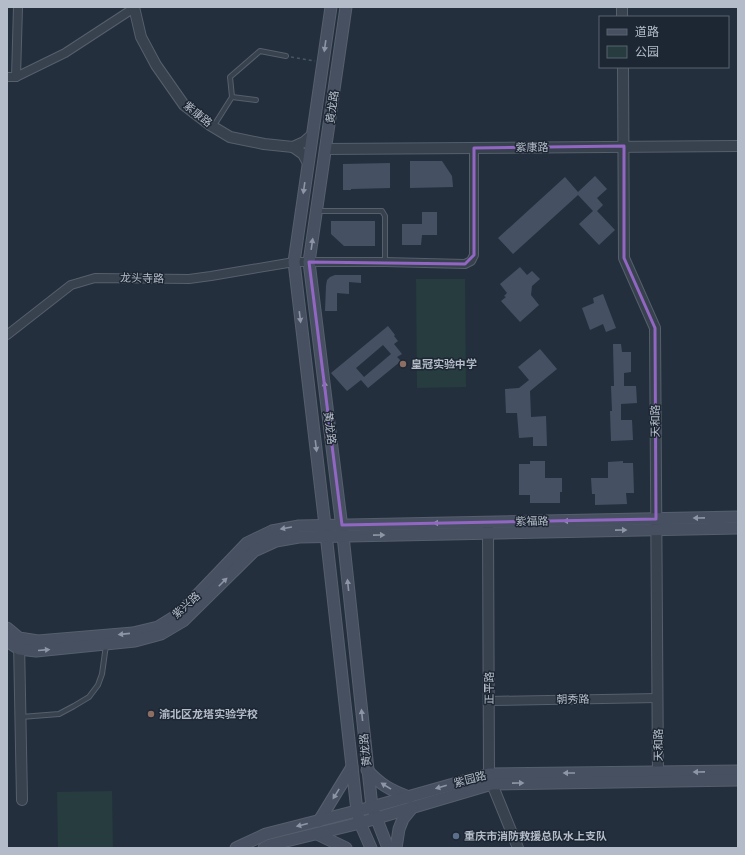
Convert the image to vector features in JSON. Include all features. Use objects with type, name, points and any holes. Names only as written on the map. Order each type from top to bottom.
[{"type":"main road","name":"黄龙路","points":[[331,7],[294,262],[357,811],[360,823],[371,848]]},
{"type":"main road","name":"黄龙路","points":[[346,7],[309,262],[345,554],[367,770],[372,807],[388,848]]},
{"type":"main road","name":"紫福路","points":[[656,524],[738,517]]},
{"type":"main road","name":"紫福路","points":[[326,531],[656,524],[738,528]]},
{"type":"main road","name":"紫兴路","points":[[19,644],[133,633],[158,627],[179,614],[248,543],[272,531],[298,526],[326,531]]},
{"type":"main road","name":"紫福路","points":[[342,530],[362,535],[488,527]]},
{"type":"main road","name":"紫兴路","points":[[7,641],[36,651],[135,641],[161,634],[184,621],[254,551],[276,541],[326,531]]},
{"type":"main road","points":[[345,554],[351,543],[362,535]]},
{"type":"main road","name":"紫兴路","points":[[7,628],[19,644]]},
{"type":"main road","points":[[319,821],[352,767]]},
{"type":"main road","points":[[367,770],[386,787],[398,793],[410,802],[399,829],[396,848]]},
{"type":"main road","name":"紫园路","points":[[658,777],[738,771]]},
{"type":"main road","name":"紫园路","points":[[236,848],[266,834],[372,807],[410,802],[490,779],[658,777],[738,780]]},
{"type":"main road","name":"紫园路","points":[[264,848],[270,845],[376,818],[410,802]]},
{"type":"main road","points":[[317,834],[346,848]]},
{"type":"street","points":[[16,77],[18,7]]},
{"type":"street","points":[[7,77],[16,77],[65,53],[134,7]]},
{"type":"street","name":"紫康路","points":[[134,7],[141,37],[156,65],[184,105],[213,127],[230,137],[264,144],[293,147]]},
{"type":"street","name":"天和路","points":[[623,68],[624,258],[655,328],[658,777]]},
{"type":"street","points":[[293,147],[304,142],[312,135]]},
{"type":"street","name":"紫康路","points":[[326,149],[738,146]]},
{"type":"street","points":[[293,147],[303,154],[308,163]]},
{"type":"street","name":"龙头寺路","points":[[7,335],[71,285],[95,278],[189,279],[294,262],[465,264],[471,261],[474,255],[474,148]]},
{"type":"street","name":"正平路","points":[[488,527],[490,779],[518,848]]},
{"type":"street","points":[[19,644],[22,800]]},
{"type":"street","name":"朝秀路","points":[[489,701],[657,698]]},
{"type":"lane","points":[[213,127],[232,98],[230,77],[260,51],[286,56]]},
{"type":"lane","points":[[232,98],[256,100]]},
{"type":"lane","points":[[317,212],[382,212],[385,216],[385,262]]},
{"type":"lane","points":[[21,717],[58,714],[88,697],[98,685],[102,674],[106,644]]},
{"type":"path","points":[[286,56],[323,62]]},
{"type":"highlighted area","points":[[624,146],[624,258],[655,328],[656,519],[342,525],[309,262],[465,264],[474,255],[474,148]]},
{"type":"green space","points":[[416,279],[465,279],[466,387],[417,388]]},
{"type":"green space","points":[[112,791],[113,848],[58,848],[57,792]]},
{"type":"building","points":[[410,161],[442,161],[452,176],[453,187],[410,188]]},
{"type":"building","points":[[390,163],[390,188],[343,190],[343,164]]},
{"type":"building","points":[[595,176],[607,189],[597,198],[603,205],[597,211],[615,230],[599,245],[579,224],[593,211],[578,195],[513,254],[498,238],[565,177],[578,192]]},
{"type":"building","points":[[422,212],[437,212],[437,235],[422,235],[421,245],[402,245],[402,224],[422,224]]},
{"type":"building","points":[[331,221],[375,221],[375,246],[344,246],[331,234]]},
{"type":"building","points":[[520,267],[527,275],[532,271],[540,279],[532,286],[531,295],[539,305],[520,322],[501,301],[506,297],[504,296],[507,293],[500,284]]},
{"type":"building","points":[[335,275],[361,275],[361,283],[349,282],[349,294],[337,293],[337,311],[325,311],[327,280]]},
{"type":"building","points":[[603,294],[616,328],[606,332],[603,324],[590,330],[582,308],[594,303],[593,298]]},
{"type":"building","points":[[388,326],[395,335],[394,336],[398,341],[394,344],[402,354],[397,357],[401,361],[368,388],[361,380],[347,391],[331,373]],"holes":[[[383,345],[391,354],[364,377],[356,368]]]},
{"type":"building","points":[[613,344],[621,344],[622,352],[631,352],[631,372],[624,373],[624,386],[636,386],[637,403],[621,404],[621,420],[632,420],[633,440],[611,441],[611,386],[614,386]]},
{"type":"building","points":[[540,349],[557,369],[530,391],[531,417],[546,416],[547,446],[533,446],[533,437],[519,438],[517,413],[506,413],[505,389],[519,388],[529,380],[518,367]]},
{"type":"building","points":[[530,461],[545,461],[545,478],[562,478],[560,503],[530,503],[530,495],[519,495],[519,464],[530,464]]},
{"type":"building","points":[[623,461],[623,463],[633,463],[634,493],[626,493],[627,504],[595,505],[595,494],[592,494],[591,478],[608,478],[608,462]]},
{"type":"place","name":"皇冠实验中学","points":[[403,364]]},
{"type":"place","name":"渝北区龙塔实验学校","points":[[151,714]]},
{"type":"place","name":"重庆市消防救援总队水上支队","points":[[456,836]]}]
